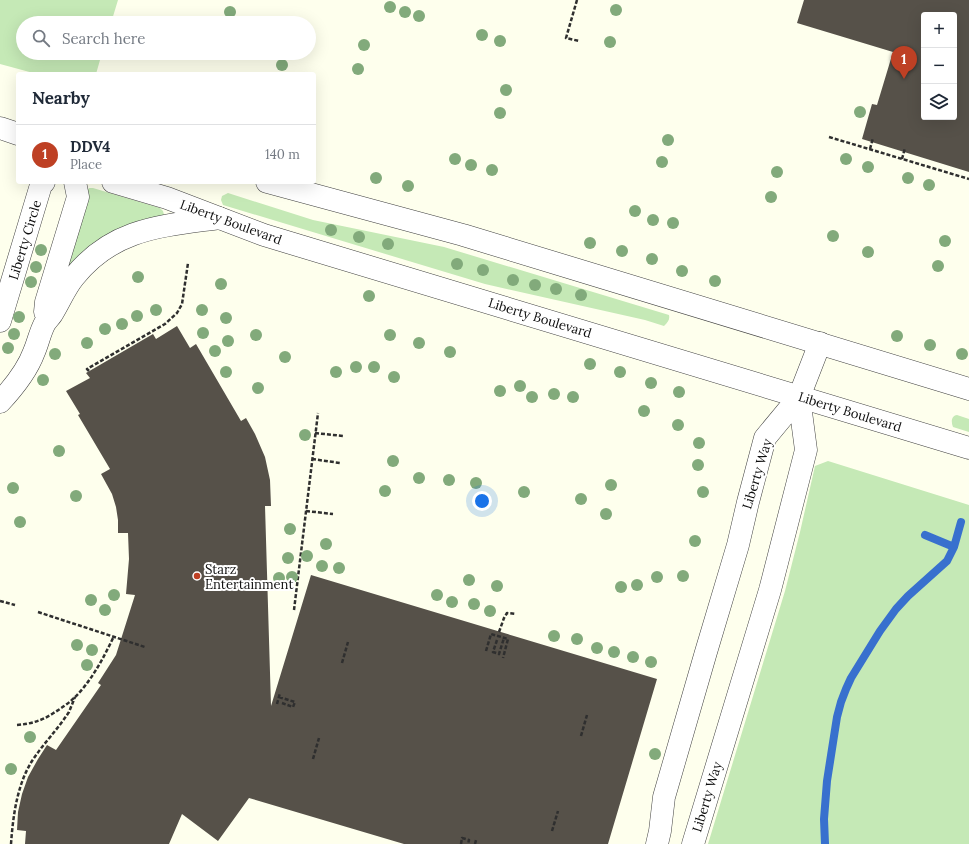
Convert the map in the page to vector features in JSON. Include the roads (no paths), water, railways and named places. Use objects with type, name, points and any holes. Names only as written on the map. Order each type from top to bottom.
[{"type":"street","points":[[0,128],[16,133]]},
{"type":"street","name":"Liberty Circle","points":[[0,321],[42,184]]},
{"type":"street","points":[[45,323],[44,316],[46,302],[78,197],[75,184]]},
{"type":"street","name":"Liberty Boulevard","points":[[120,184],[167,198],[270,237],[969,448]]},
{"type":"street","points":[[274,184],[463,235],[969,389]]},
{"type":"street","points":[[0,402],[17,382],[26,368],[45,323],[51,316],[64,291],[78,273],[96,255],[108,246],[126,237],[157,227],[219,218]]},
{"type":"street","points":[[799,397],[820,343]]},
{"type":"street","name":"Liberty Way","points":[[656,844],[660,832],[664,797],[738,545],[748,502],[766,438],[799,397]]},
{"type":"street","name":"Liberty Way","points":[[693,844],[770,590],[806,450],[799,397]]},
{"type":"waterway","points":[[825,844],[824,819],[827,781],[837,717],[846,689],[851,678],[880,631],[896,609],[908,596],[947,561],[954,547],[961,522]]},
{"type":"waterway","points":[[925,535],[954,547]]},
{"type":"place","name":"DDV4","points":[[904,79]]},
{"type":"place","name":"Starz Entertainment","points":[[197,576]]}]
